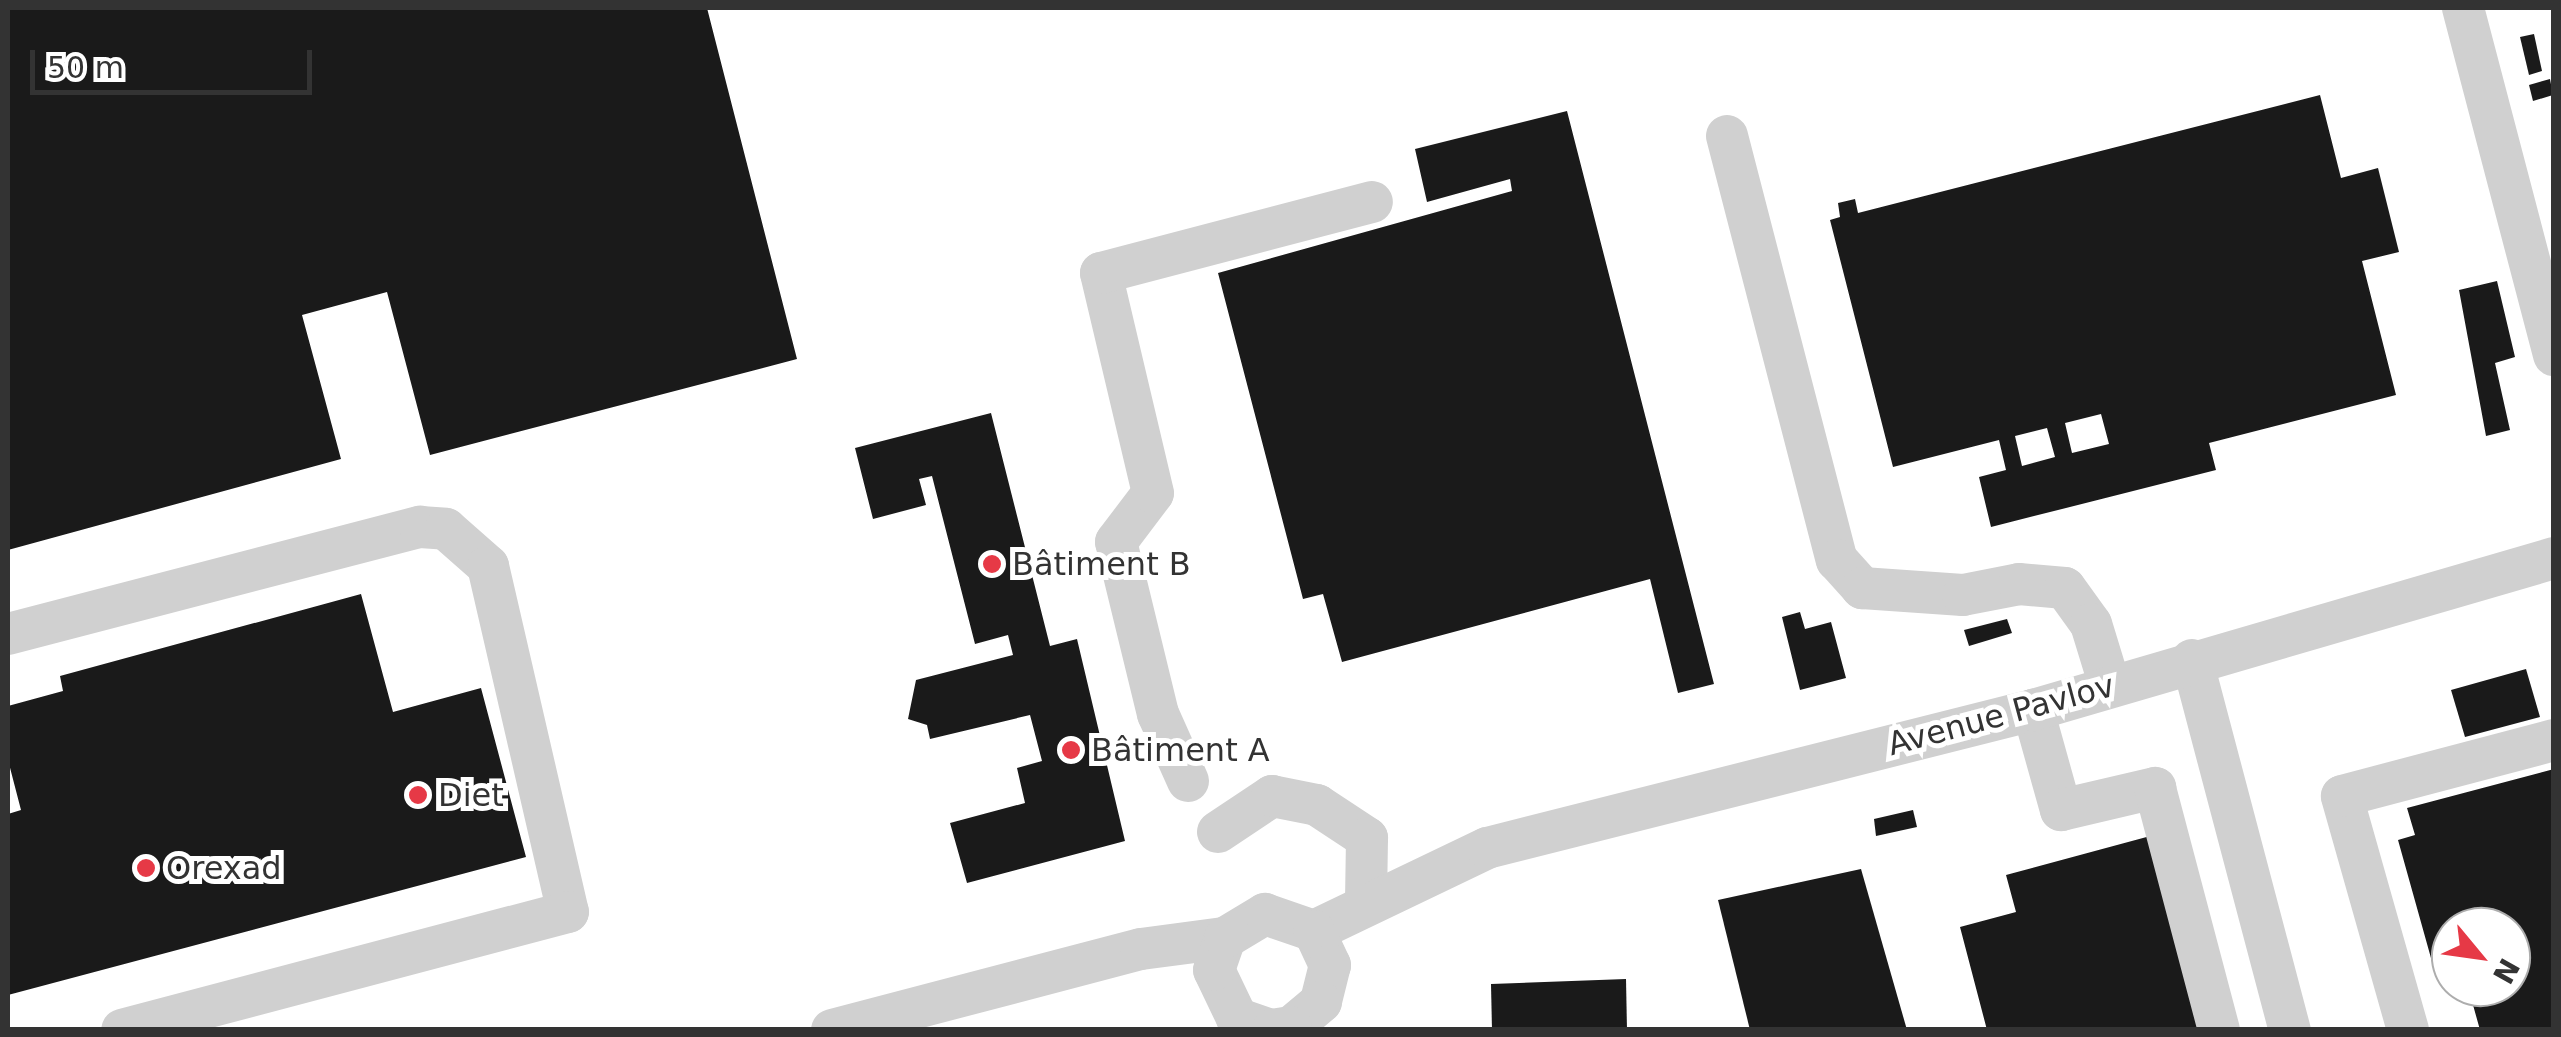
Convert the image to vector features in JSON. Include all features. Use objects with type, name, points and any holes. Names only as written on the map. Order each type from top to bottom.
[{"type":"street","points":[[2464,8],[2543,270],[2554,355]]},
{"type":"street","points":[[1728,136],[1837,560],[1862,588],[1963,595],[2019,584],[2064,588],[2091,624],[2110,686]]},
{"type":"street","points":[[1188,781],[1158,714],[1116,542],[1153,493],[1101,273],[1372,202]]},
{"type":"street","points":[[8,634],[420,527],[446,529],[488,566],[568,912],[122,1030]]},
{"type":"street","name":"Avenue Pavlov","points":[[1322,948],[1366,903],[1487,848],[2032,710],[2192,660],[2554,558]]},
{"type":"street","points":[[2192,660],[2290,1030]]},
{"type":"street","points":[[2032,710],[2060,810],[2155,788],[2219,1030]]},
{"type":"street","points":[[2408,1030],[2342,796],[2554,740]]},
{"type":"street","points":[[1218,832],[1272,796],[1317,805],[1366,838],[1366,903]]},
{"type":"street","name":"Avenue Pavlov","points":[[1322,948],[1447,866]]},
{"type":"street","points":[[832,1030],[1141,949],[1222,985],[1237,1018],[1272,1030],[1291,1026],[1321,1002],[1322,948],[1265,914],[1222,985]]},
{"type":"building","points":[[8,8],[707,8],[797,359],[430,455],[387,292],[302,315],[341,459],[8,550]]},
{"type":"building","points":[[2534,34],[2542,71],[2529,75],[2520,37]]},
{"type":"building","points":[[2550,79],[2553,95],[2533,101],[2529,85]]},
{"type":"building","points":[[2320,95],[2341,178],[2378,168],[2399,252],[2362,261],[2396,395],[2209,443],[2216,470],[1991,527],[1979,477],[2006,470],[1999,440],[1893,467],[1830,220],[1840,217],[1838,203],[1855,199],[1858,213]],"holes":[[[2101,414],[2109,444],[2072,453],[2065,423]],[[2047,428],[2055,457],[2022,466],[2015,436]]]},
{"type":"building","points":[[1567,111],[1714,684],[1678,693],[1650,579],[1342,662],[1323,594],[1303,599],[1218,273],[1512,191],[1510,179],[1427,202],[1415,149]]},
{"type":"building","points":[[2497,281],[2515,357],[2495,363],[2510,430],[2486,436],[2459,290]]},
{"type":"building","points":[[991,413],[1050,646],[1077,639],[1125,841],[967,883],[950,823],[1025,803],[1017,768],[1042,761],[1030,715],[930,739],[927,725],[908,719],[916,680],[1013,655],[1008,635],[975,644],[932,476],[919,479],[926,505],[873,519],[855,448]]},
{"type":"building","points":[[361,594],[393,712],[481,688],[526,857],[8,995],[8,814],[21,810],[8,760],[8,706],[63,691],[60,676]]},
{"type":"building","points":[[1800,612],[1805,629],[1831,622],[1846,678],[1800,690],[1782,617]]},
{"type":"building","points":[[2007,619],[2012,633],[1969,646],[1964,630]]},
{"type":"building","points":[[2526,669],[2540,717],[2465,737],[2451,690]]},
{"type":"building","points":[[2554,769],[2554,1030],[2480,1030],[2474,1007],[2531,1007],[2531,907],[2431,907],[2431,958],[2398,840],[2415,835],[2407,808]]},
{"type":"building","points":[[1913,810],[1917,827],[1876,836],[1874,819]]},
{"type":"building","points":[[2154,835],[2206,1030],[1987,1030],[1960,927],[2016,912],[2006,875]]},
{"type":"building","points":[[1861,869],[1907,1030],[1750,1030],[1718,900]]},
{"type":"building","points":[[1626,979],[1627,1030],[1492,1030],[1491,984]]},
{"type":"place","name":"Bâtiment B","points":[[992,564]]},
{"type":"place","name":"Bâtiment A","points":[[1071,750]]},
{"type":"place","name":"Diet","points":[[418,795]]},
{"type":"place","name":"Orexad","points":[[146,868]]}]
